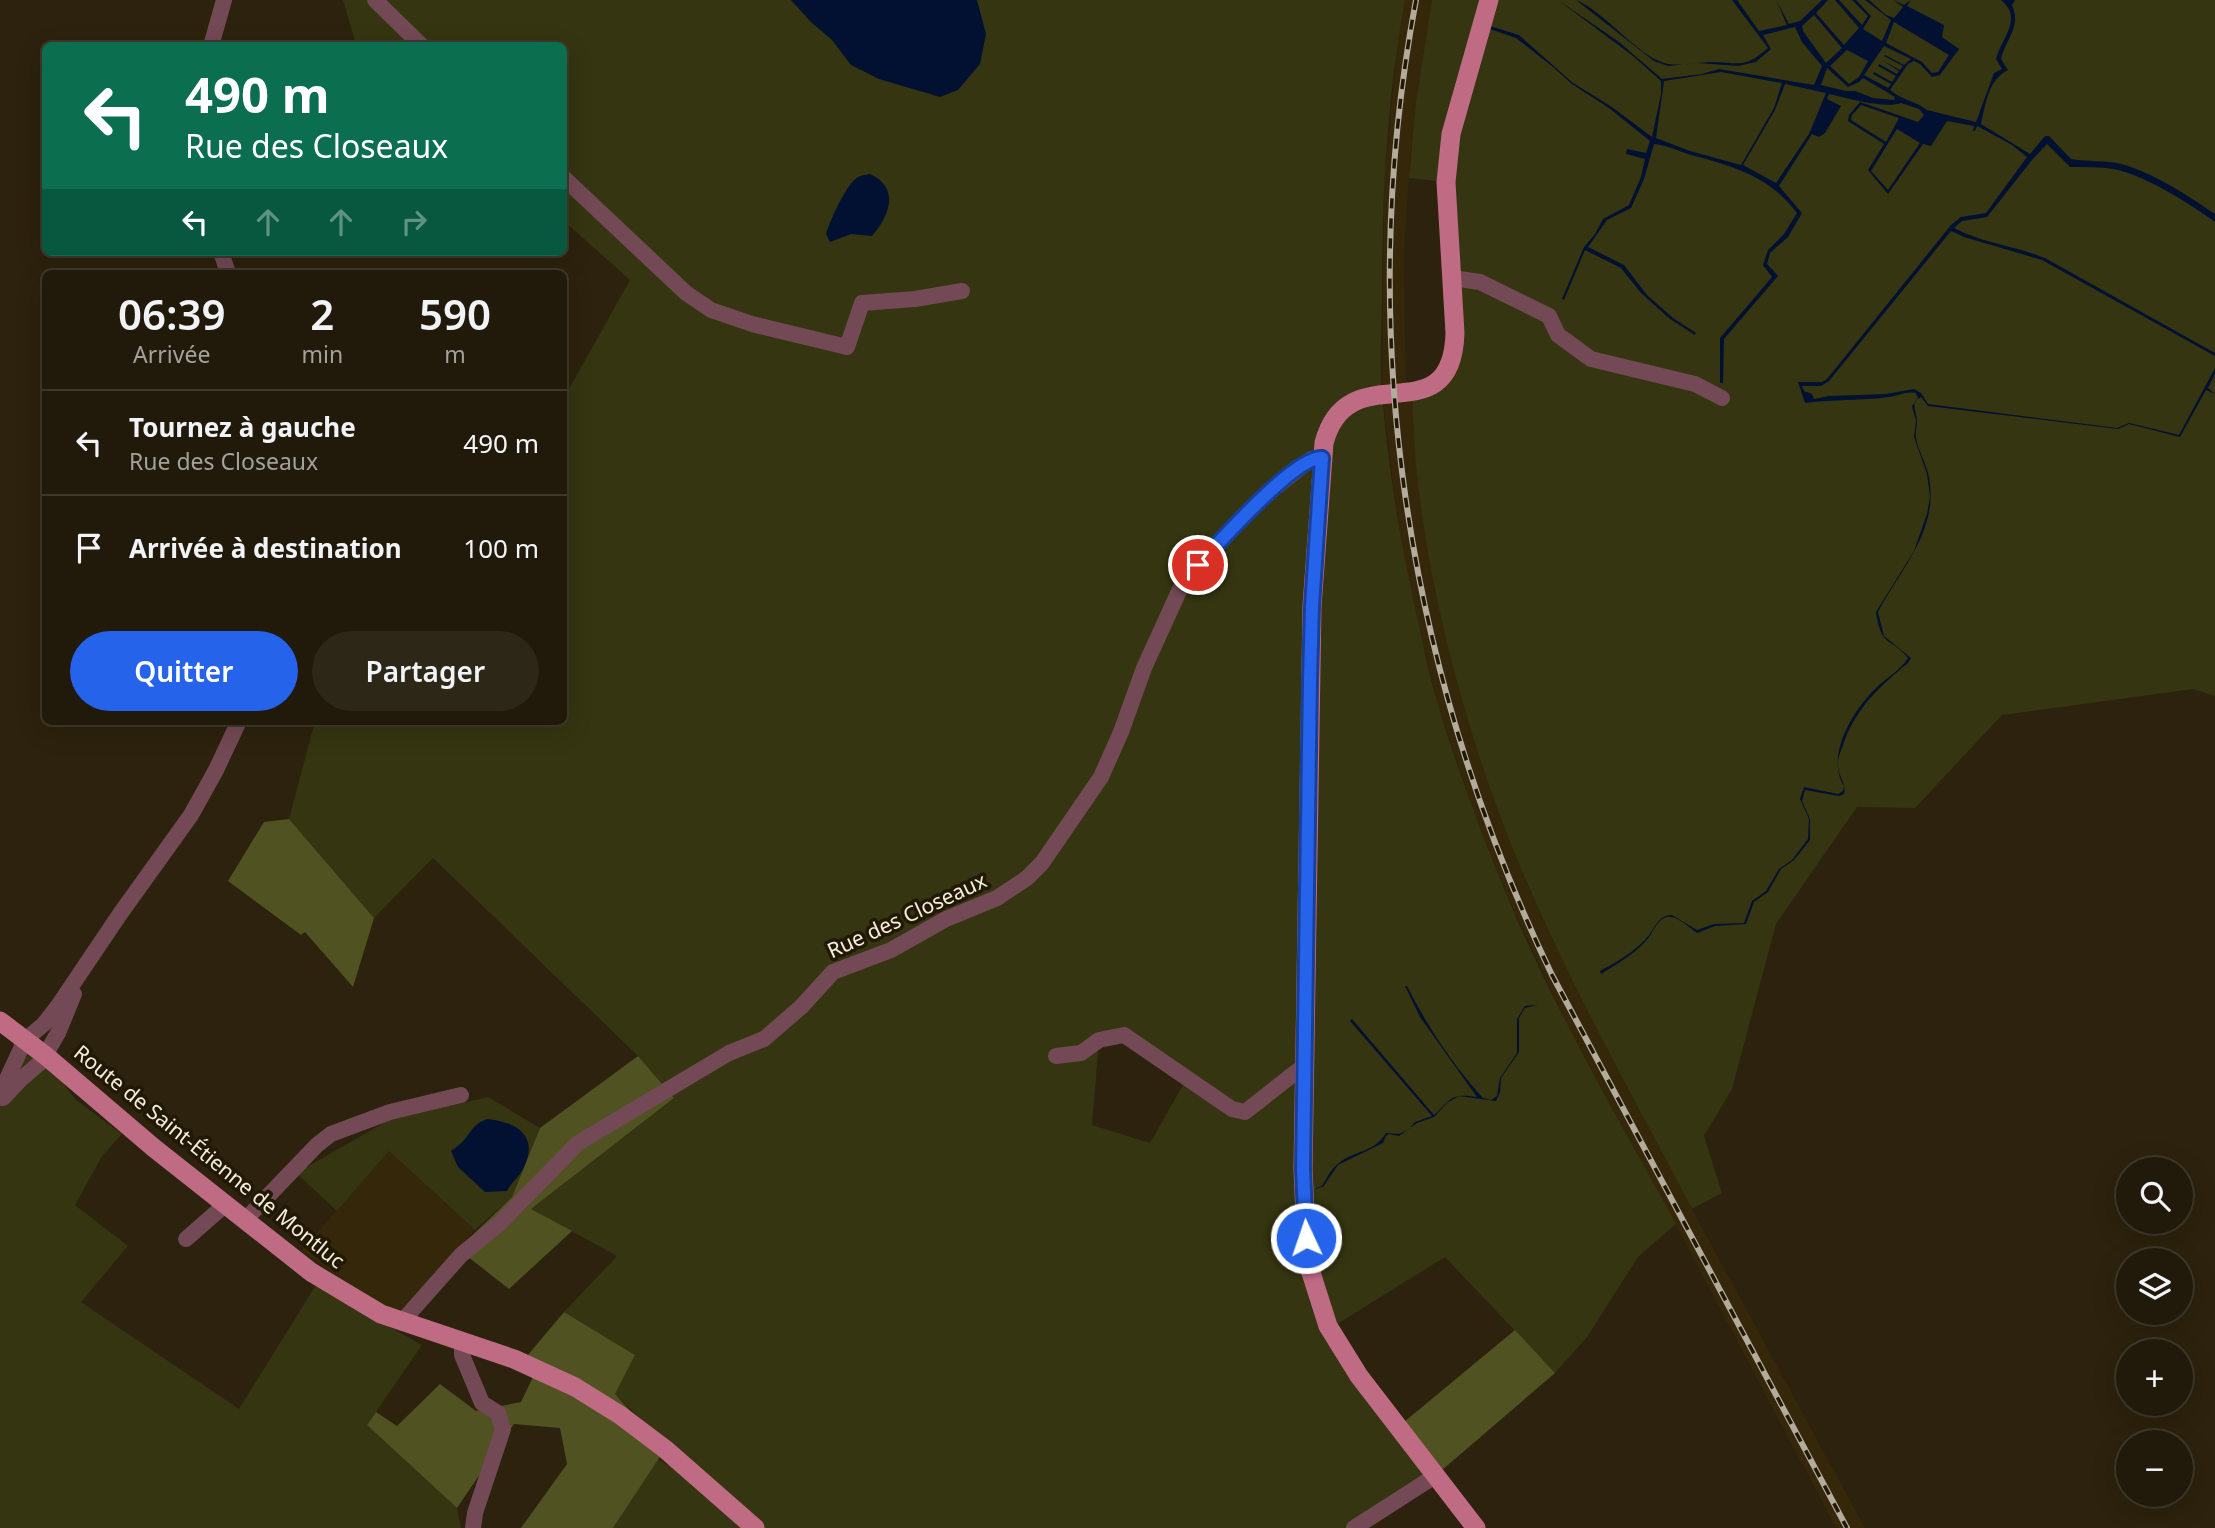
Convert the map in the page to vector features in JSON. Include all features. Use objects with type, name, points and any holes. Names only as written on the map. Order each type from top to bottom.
[{"type":"main road","points":[[1476,1528],[1359,1376],[1328,1326],[1307,1260],[1304,1192],[1305,1065],[1312,606],[1322,458],[1326,435],[1340,412],[1360,399],[1432,386],[1440,381],[1450,368],[1455,333],[1446,182],[1451,134],[1489,0]]},
{"type":"main road","name":"Route de Saint-Étienne de Montluc","points":[[0,1021],[46,1056],[154,1148],[311,1272],[361,1304],[403,1323],[514,1359],[547,1373],[620,1415],[664,1449],[755,1528]]},
{"type":"street","points":[[212,42],[225,0]]},
{"type":"street","points":[[375,0],[418,42]]},
{"type":"street","points":[[567,181],[686,293],[711,310],[752,324],[847,347],[862,303],[915,299],[961,291]]},
{"type":"street","points":[[1452,278],[1480,282],[1549,316],[1558,335],[1591,359],[1695,384],[1722,398]]},
{"type":"street","name":"Rue des Closeaux","points":[[403,1323],[461,1255],[533,1191],[555,1164],[578,1143],[729,1053],[764,1039],[801,1007],[833,972],[891,950],[946,919],[996,898],[1027,878],[1042,863],[1101,777],[1144,668],[1180,589],[1198,565],[1261,499],[1311,459],[1322,458]]},
{"type":"street","points":[[0,1094],[25,1040],[44,1024],[191,815],[237,725]]},
{"type":"street","points":[[0,1102],[46,1056],[88,963]]},
{"type":"street","points":[[1056,1056],[1081,1053],[1099,1040],[1124,1035],[1232,1109],[1245,1112],[1305,1065]]},
{"type":"street","points":[[246,1219],[317,1145],[331,1134],[390,1112],[461,1095]]},
{"type":"street","points":[[186,1240],[226,1204]]},
{"type":"street","points":[[462,1342],[462,1355],[482,1403],[498,1413],[503,1429],[475,1513],[473,1528]]},
{"type":"street","points":[[1354,1528],[1435,1476]]},
{"type":"shaded area","points":[[343,0],[1405,0],[1387,147],[1381,368],[1396,507],[1426,659],[1470,801],[1528,944],[1589,1065],[1676,1224],[1638,1257],[1587,1337],[1555,1373],[1445,1257],[1334,1326],[1432,1472],[1354,1528],[613,1528],[657,1459],[711,1488],[615,1394],[635,1355],[564,1312],[617,1256],[531,1209],[674,1098],[638,1056],[433,858],[374,918],[289,819],[314,725],[567,725],[567,393],[630,280],[567,224],[567,42],[355,42]],"holes":[[[1123,1035],[1187,1078],[1150,1143],[1092,1125],[1099,1041]]]},
{"type":"shaded area","points":[[1405,0],[1432,0],[1416,101],[1409,178],[1404,255],[1406,385],[1382,387],[1384,187],[1397,46]]},
{"type":"shaded area","points":[[1432,0],[2215,0],[2215,696],[2193,689],[2002,715],[1915,808],[1857,807],[1776,924],[1732,1089],[1704,1136],[1722,1193],[1692,1209],[1589,1014],[1519,864],[1473,737],[1441,618],[1418,487],[1412,399],[1446,375],[1446,182],[1409,178],[1416,101]]},
{"type":"shaded area","points":[[1412,398],[1420,499],[1435,583],[1473,735],[1499,813],[1532,894],[1571,976],[1692,1209],[1865,1528],[1836,1528],[1570,1030],[1511,905],[1471,805],[1435,695],[1407,574],[1383,401]]},
{"type":"shaded area","points":[[289,819],[374,918],[353,987],[305,932],[301,935],[228,881],[264,822]]},
{"type":"shaded area","points":[[35,1047],[76,1100],[122,1134],[102,1156],[75,1205],[128,1246],[81,1302],[239,1409],[316,1285],[422,1345],[367,1425],[457,1508],[461,1528],[0,1528],[0,1094],[9,1077]]},
{"type":"shaded area","points":[[638,1056],[674,1098],[531,1209],[572,1231],[509,1289],[458,1249],[512,1197],[540,1128]]},
{"type":"shaded area","points":[[488,1097],[540,1128],[512,1197],[475,1230],[389,1151],[337,1211],[296,1173],[389,1120]]},
{"type":"shaded area","points":[[389,1151],[475,1230],[402,1309],[385,1309],[301,1251]]},
{"type":"shaded area","points":[[564,1312],[635,1355],[615,1394],[665,1449],[613,1528],[521,1528],[567,1464],[560,1428],[514,1424],[457,1508],[367,1425],[376,1412],[397,1426],[440,1384],[476,1411],[521,1402],[533,1377],[517,1368]]},
{"type":"shaded area","points":[[1515,1330],[1555,1373],[1435,1476],[1398,1427]]},
{"type":"water","points":[[791,0],[977,0],[986,34],[980,64],[958,90],[940,97],[879,79],[851,65],[832,40]]},
{"type":"water","points":[[1558,0],[1619,42],[1662,79],[1719,69],[1814,85],[1822,66],[1802,42],[1795,27],[1763,35],[1771,49],[1756,62],[1738,66],[1698,63],[1742,63],[1754,59],[1768,48],[1732,0],[1737,0],[1759,31],[1787,25],[1776,0],[1789,24],[1800,21],[1822,0],[1828,0],[1816,13],[1844,45],[1859,28],[1835,0],[1839,0],[1862,25],[1868,16],[1852,0],[1856,0],[1871,16],[1863,29],[1882,41],[1891,20],[1865,0],[1869,0],[1886,15],[1894,18],[1903,7],[1893,0],[1904,5],[1911,0],[1907,6],[1944,25],[1942,37],[1959,49],[1940,75],[1932,77],[1914,61],[1908,64],[1890,90],[1927,110],[1976,122],[1994,73],[2002,69],[1996,59],[2009,29],[2011,14],[2001,0],[2015,0],[2012,5],[2015,13],[2014,27],[2001,59],[2008,70],[2001,74],[1992,86],[1981,124],[2030,154],[2045,136],[2049,136],[2071,159],[2115,163],[2146,173],[2215,214],[2215,222],[2167,191],[2140,178],[2109,168],[2070,167],[2047,144],[1987,217],[1962,221],[1954,228],[2045,258],[2215,353],[2215,356],[2042,260],[1951,231],[1829,381],[1821,386],[1802,386],[1804,391],[1812,394],[1814,399],[1886,394],[1914,389],[1921,393],[1928,404],[2117,428],[2129,423],[2179,435],[2215,368],[2208,388],[2215,394],[2206,390],[2180,437],[2129,424],[2118,429],[1928,406],[1921,397],[1916,400],[1916,393],[1805,403],[1798,382],[1822,382],[1827,379],[1951,225],[1961,217],[1986,213],[2027,157],[2012,145],[1977,126],[1973,131],[1974,126],[1947,121],[1931,146],[1923,144],[1888,194],[1868,170],[1884,144],[1848,121],[1849,115],[1860,102],[1918,122],[1924,115],[1919,109],[1901,103],[1876,104],[1829,94],[1827,99],[1841,106],[1825,133],[1819,137],[1812,134],[1779,186],[1802,213],[1788,237],[1770,253],[1767,264],[1778,276],[1724,339],[1723,383],[1720,383],[1720,338],[1772,277],[1763,265],[1768,250],[1784,234],[1797,213],[1764,182],[1725,165],[1654,144],[1644,179],[1631,208],[1607,220],[1588,247],[1624,265],[1647,295],[1673,318],[1696,333],[1695,335],[1670,319],[1641,293],[1621,268],[1585,250],[1564,300],[1562,299],[1584,247],[1603,219],[1629,205],[1641,177],[1645,159],[1626,154],[1627,149],[1646,153],[1650,141],[1609,108],[1572,84],[1516,38],[1490,29],[1490,26],[1519,35],[1573,83],[1612,107],[1652,137],[1661,81],[1633,56]],"holes":[[[1814,15],[1842,48],[1826,63],[1802,26]],[[1894,22],[1949,55],[1938,72],[1932,73],[1922,62],[1886,43]],[[1884,46],[1911,59],[1904,65],[1884,56],[1903,66],[1900,70],[1882,60],[1899,71],[1897,74],[1879,64],[1878,66],[1896,76],[1892,82],[1874,72],[1873,74],[1891,84],[1888,88],[1864,75]],[[1847,50],[1868,61],[1859,77],[1849,84],[1830,66]],[[1827,68],[1848,87],[1863,78],[1895,97],[1894,100],[1873,98],[1855,91],[1821,85]],[[1721,72],[1782,83],[1774,108],[1741,165],[1656,138],[1664,81]],[[1785,84],[1826,93],[1809,134],[1776,183],[1743,165],[1775,110]],[[1861,105],[1899,118],[1886,142],[1851,120]],[[1897,129],[1920,143],[1888,190],[1871,171]]]},
{"type":"water","points":[[1576,0],[1654,58],[1664,63],[1687,64],[1668,66],[1654,61]]},
{"type":"water","points":[[870,174],[879,180],[889,194],[884,219],[872,236],[851,234],[830,242],[826,234],[844,195],[853,181]]},
{"type":"water","points":[[1915,402],[1917,422],[1916,438],[1929,478],[1930,494],[1927,474],[1914,437],[1916,421],[1912,406]]},
{"type":"water","points":[[1930,498],[1927,519],[1922,536],[1914,552],[1878,612],[1884,636],[1911,658],[1879,689],[1856,718],[1839,755],[1838,764],[1838,761],[1840,748],[1844,734],[1859,708],[1908,658],[1884,637],[1876,612],[1914,551]]},
{"type":"water","points":[[1844,786],[1844,794],[1839,796],[1805,790],[1802,801],[1810,819],[1810,840],[1794,860],[1781,869],[1768,892],[1754,902],[1746,924],[1715,926],[1697,933],[1675,918],[1664,918],[1641,946],[1601,974],[1600,971],[1640,945],[1660,920],[1667,916],[1672,915],[1697,930],[1714,924],[1744,923],[1752,901],[1766,891],[1779,869],[1792,860],[1808,839],[1809,819],[1800,799],[1804,787],[1838,794],[1843,791]]},
{"type":"water","points":[[1405,986],[1461,1072],[1483,1098],[1491,1100],[1497,1096],[1500,1078],[1517,1053],[1517,1019],[1525,1006],[1538,1005],[1525,1008],[1519,1018],[1519,1052],[1501,1078],[1496,1101],[1459,1096],[1477,1097],[1420,1017]]},
{"type":"water","points":[[1352,1019],[1434,1115],[1452,1098],[1459,1096],[1447,1103],[1434,1117],[1410,1128],[1415,1122],[1432,1116],[1350,1021]]},
{"type":"water","points":[[487,1119],[516,1127],[527,1139],[528,1158],[507,1191],[485,1192],[458,1167],[451,1151],[464,1141],[476,1125]]},
{"type":"water","points":[[1408,1130],[1399,1136],[1389,1134],[1383,1143],[1338,1165],[1323,1187],[1314,1189],[1322,1186],[1339,1163],[1370,1148],[1386,1133],[1399,1134]]},
{"type":"railway","points":[[1416,0],[1398,125],[1390,250],[1393,375],[1406,498],[1428,621],[1460,741],[1502,859],[1552,975],[1847,1528]]},
{"type":"route","points":[[1198,565],[1261,499],[1311,459],[1322,458],[1310,680],[1303,1169],[1306,1238]]}]
